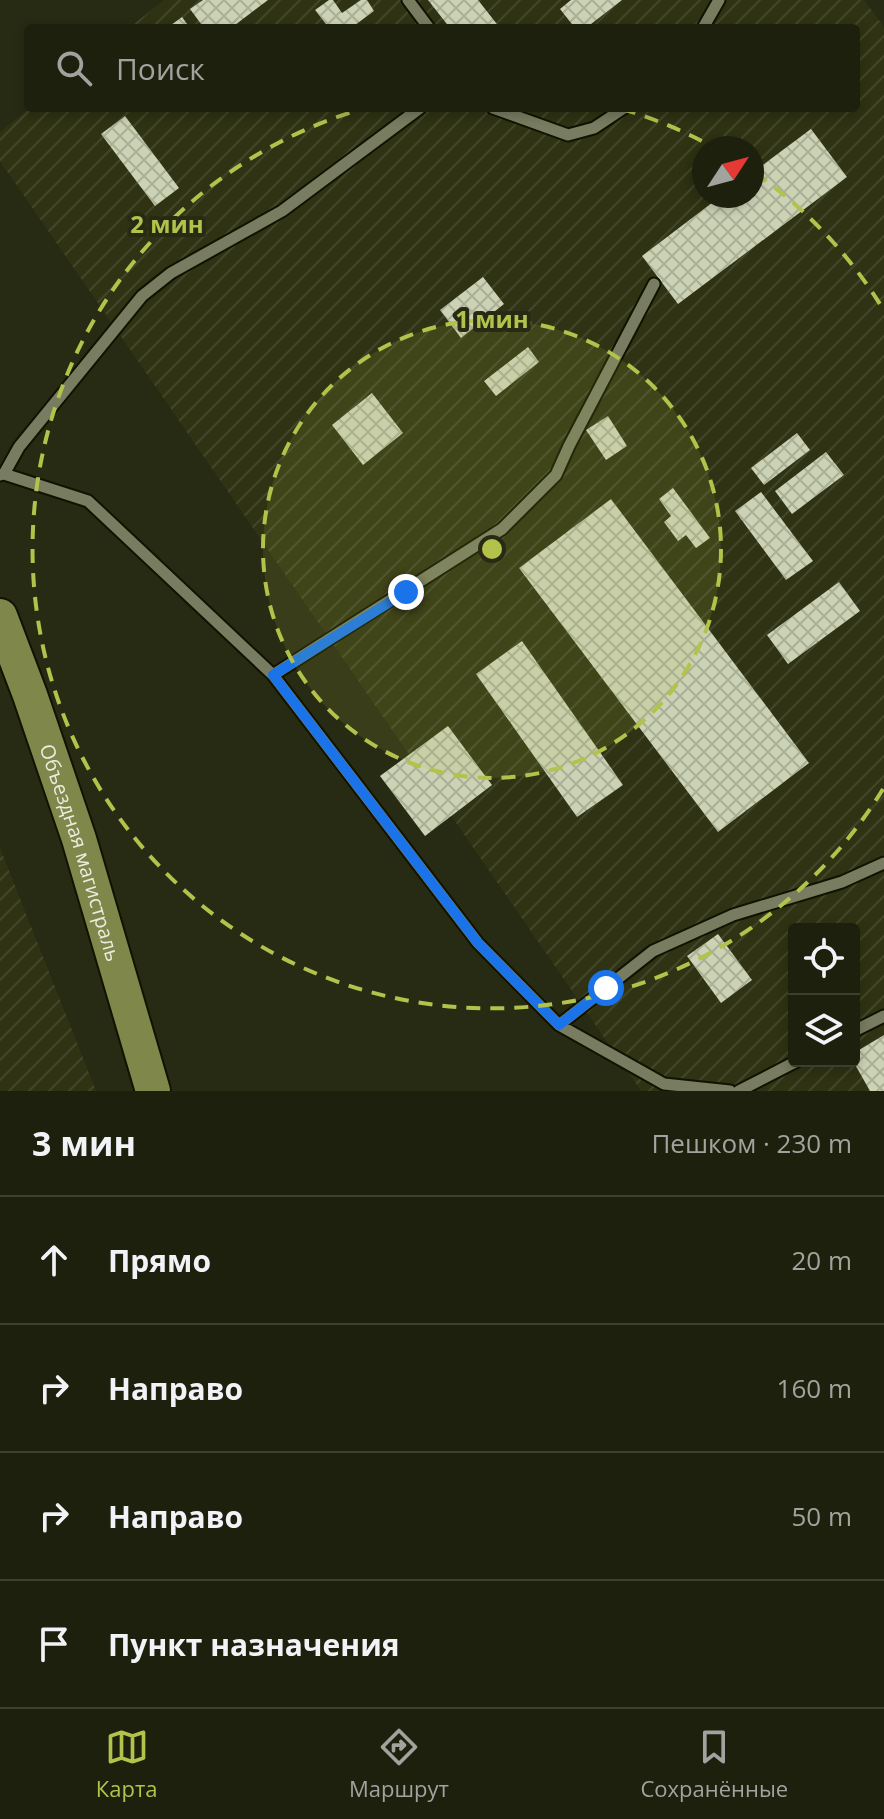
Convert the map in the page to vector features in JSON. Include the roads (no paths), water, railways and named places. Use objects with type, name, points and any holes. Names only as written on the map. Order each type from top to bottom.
[{"type":"main road","name":"Объездная магистраль","points":[[0,616],[79,839],[153,1091]]},
{"type":"lane","points":[[408,0],[426,24]]},
{"type":"lane","points":[[705,24],[719,0]]},
{"type":"lane","points":[[415,112],[282,211],[171,273],[142,296],[19,447],[2,474],[88,501],[273,675],[478,943],[559,1025],[664,1084],[730,1091]]},
{"type":"lane","points":[[504,112],[568,135],[594,128],[618,112]]},
{"type":"lane","points":[[273,675],[502,529],[556,475],[654,284]]},
{"type":"lane","points":[[559,1025],[653,951],[733,915],[842,882],[884,863]]},
{"type":"lane","points":[[860,1028],[884,1016]]},
{"type":"lane","points":[[739,1091],[788,1066]]}]
